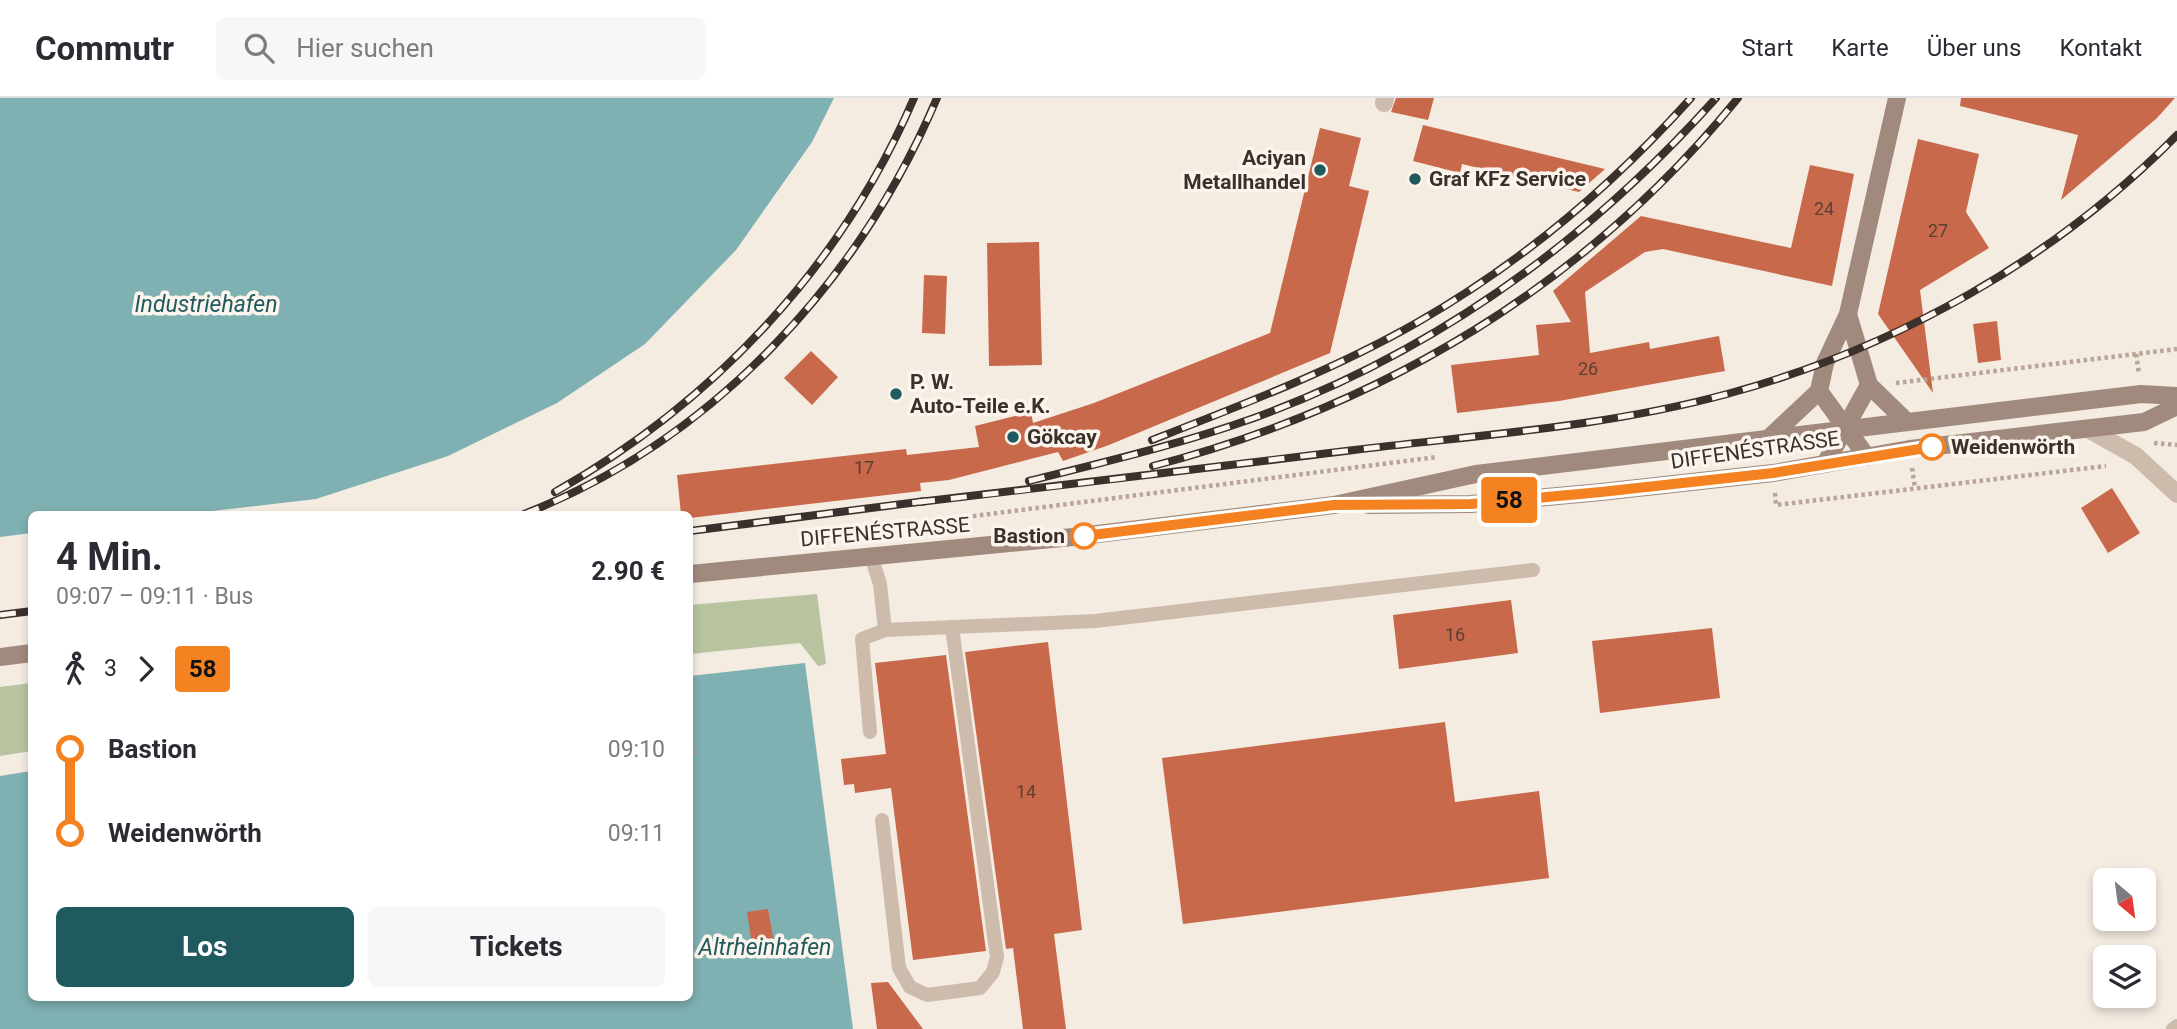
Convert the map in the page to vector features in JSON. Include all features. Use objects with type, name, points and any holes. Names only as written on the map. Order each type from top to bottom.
[{"type":"main road","points":[[1768,439],[1819,391],[1825,363],[1848,314],[1898,98]]},
{"type":"main road","points":[[1848,314],[1869,385],[1907,422]]},
{"type":"main road","points":[[1825,464],[1869,385]]},
{"type":"main road","points":[[1819,391],[1867,457]]},
{"type":"main road","name":"DIFFENÉSTRASSE","points":[[693,574],[1073,537],[1334,505],[1476,474],[2141,394],[2177,396]]},
{"type":"main road","name":"DIFFENÉSTRASSE","points":[[1334,505],[1471,504],[1601,492],[2144,422],[2177,406]]},
{"type":"main road","points":[[0,657],[28,654]]},
{"type":"street","points":[[2088,429],[2136,456],[2177,494]]},
{"type":"lane","points":[[871,556],[880,584],[885,630]]},
{"type":"lane","points":[[870,732],[862,639],[885,630],[1096,621],[1533,570]]},
{"type":"lane","points":[[882,820],[899,968],[910,987],[927,995],[981,988],[993,972],[997,957],[951,627]]},
{"type":"path","points":[[1869,385],[2177,349]]},
{"type":"path","points":[[2143,442],[2177,445]]},
{"type":"path","points":[[967,517],[1449,456]]},
{"type":"path","points":[[1776,505],[2104,466],[2116,468]]},
{"type":"green space","points":[[817,594],[826,664],[818,666],[800,643],[693,654],[693,605]]},
{"type":"green space","points":[[28,683],[28,751],[0,756],[0,687]]},
{"type":"water","name":"Industriehafen","points":[[0,98],[834,98],[812,142],[736,250],[645,344],[557,403],[448,456],[316,499],[212,511],[28,511],[28,533],[0,537]]},
{"type":"water","name":"Altrheinhafen","points":[[805,663],[853,1029],[0,1029],[0,776],[28,771],[28,1001],[693,1001],[693,676]]},
{"type":"building","points":[[1396,98],[1434,98],[1428,120],[1391,112]]},
{"type":"building","points":[[1961,98],[2175,98],[2157,118],[2061,200],[2078,135],[1960,106]]},
{"type":"building","points":[[1423,125],[1605,169],[1579,192],[1462,164],[1460,173],[1413,161]]},
{"type":"building","points":[[1320,128],[1361,138],[1349,186],[1369,191],[1330,353],[1109,445],[1063,461],[1058,452],[949,480],[920,483],[921,491],[693,518],[693,511],[681,511],[677,475],[906,449],[907,455],[979,447],[975,426],[1031,412],[1033,423],[1094,403],[1270,333]]},
{"type":"building","points":[[1918,139],[1979,154],[1966,212],[1989,248],[1920,290],[1933,393],[1878,314]]},
{"type":"building","points":[[1810,165],[1854,174],[1832,286],[1663,249],[1645,252],[1585,292],[1590,353],[1649,342],[1650,349],[1719,336],[1725,371],[1559,401],[1457,413],[1451,365],[1539,355],[1536,325],[1571,322],[1553,291],[1641,216],[1791,248]]},
{"type":"building","points":[[1039,242],[1042,365],[989,366],[987,243]]},
{"type":"building","points":[[924,275],[947,276],[945,334],[922,333]]},
{"type":"building","points":[[1997,321],[2001,360],[1978,363],[1973,324]]},
{"type":"building","points":[[811,351],[838,377],[812,405],[784,378]]},
{"type":"building","points":[[2112,488],[2140,533],[2108,553],[2081,508]]},
{"type":"building","points":[[1511,600],[1518,653],[1399,669],[1393,615]]},
{"type":"building","points":[[1712,628],[1720,698],[1600,713],[1592,641]]},
{"type":"building","points":[[1048,642],[1082,930],[1054,934],[1066,1029],[1023,1029],[1013,948],[1006,949],[965,652]]},
{"type":"building","points":[[946,655],[986,951],[913,960],[891,788],[855,793],[854,784],[844,785],[841,759],[886,754],[875,663]]},
{"type":"building","points":[[1445,722],[1455,802],[1539,791],[1549,878],[1183,924],[1162,758]]},
{"type":"building","points":[[768,909],[776,955],[754,958],[747,912]]},
{"type":"building","points":[[888,982],[923,1029],[877,1029],[871,983]]},
{"type":"railway","points":[[555,492],[613,456],[668,416],[719,372],[767,324],[811,273],[850,218],[884,159],[914,98]]},
{"type":"railway","points":[[531,511],[593,483],[657,444],[717,399],[772,348],[822,291],[866,230],[905,166],[937,98]]},
{"type":"railway","points":[[1152,440],[1321,371],[1418,322],[1456,299],[1564,221],[1630,162],[1691,98]]},
{"type":"railway","points":[[1029,481],[1143,452],[1254,418],[1321,391],[1385,360],[1505,287],[1561,245],[1667,150],[1716,98]]},
{"type":"railway","points":[[1153,466],[1239,440],[1321,409],[1400,372],[1476,329],[1547,281],[1615,226],[1679,165],[1738,98]]},
{"type":"railway","points":[[919,502],[1542,429],[1635,415],[1727,394],[1790,375],[1851,352],[1911,325],[1969,294],[2025,260],[2079,222],[2177,135]]},
{"type":"railway","points":[[693,531],[926,501]]},
{"type":"railway","points":[[0,615],[28,612]]},
{"type":"bus line","name":"58","points":[[1084,536],[1334,505],[1471,504],[1601,492],[1773,473],[1932,447]]},
{"type":"place","name":"Aciyan Metallhandel","points":[[1320,170]]},
{"type":"place","name":"Graf KFz Service","points":[[1415,179]]},
{"type":"place","name":"P. W. Auto-Teile e.K.","points":[[896,394]]},
{"type":"place","name":"Gökcay","points":[[1013,437]]},
{"type":"place","name":"Weidenwörth","points":[[1932,447]]},
{"type":"place","name":"Bastion","points":[[1084,536]]}]
